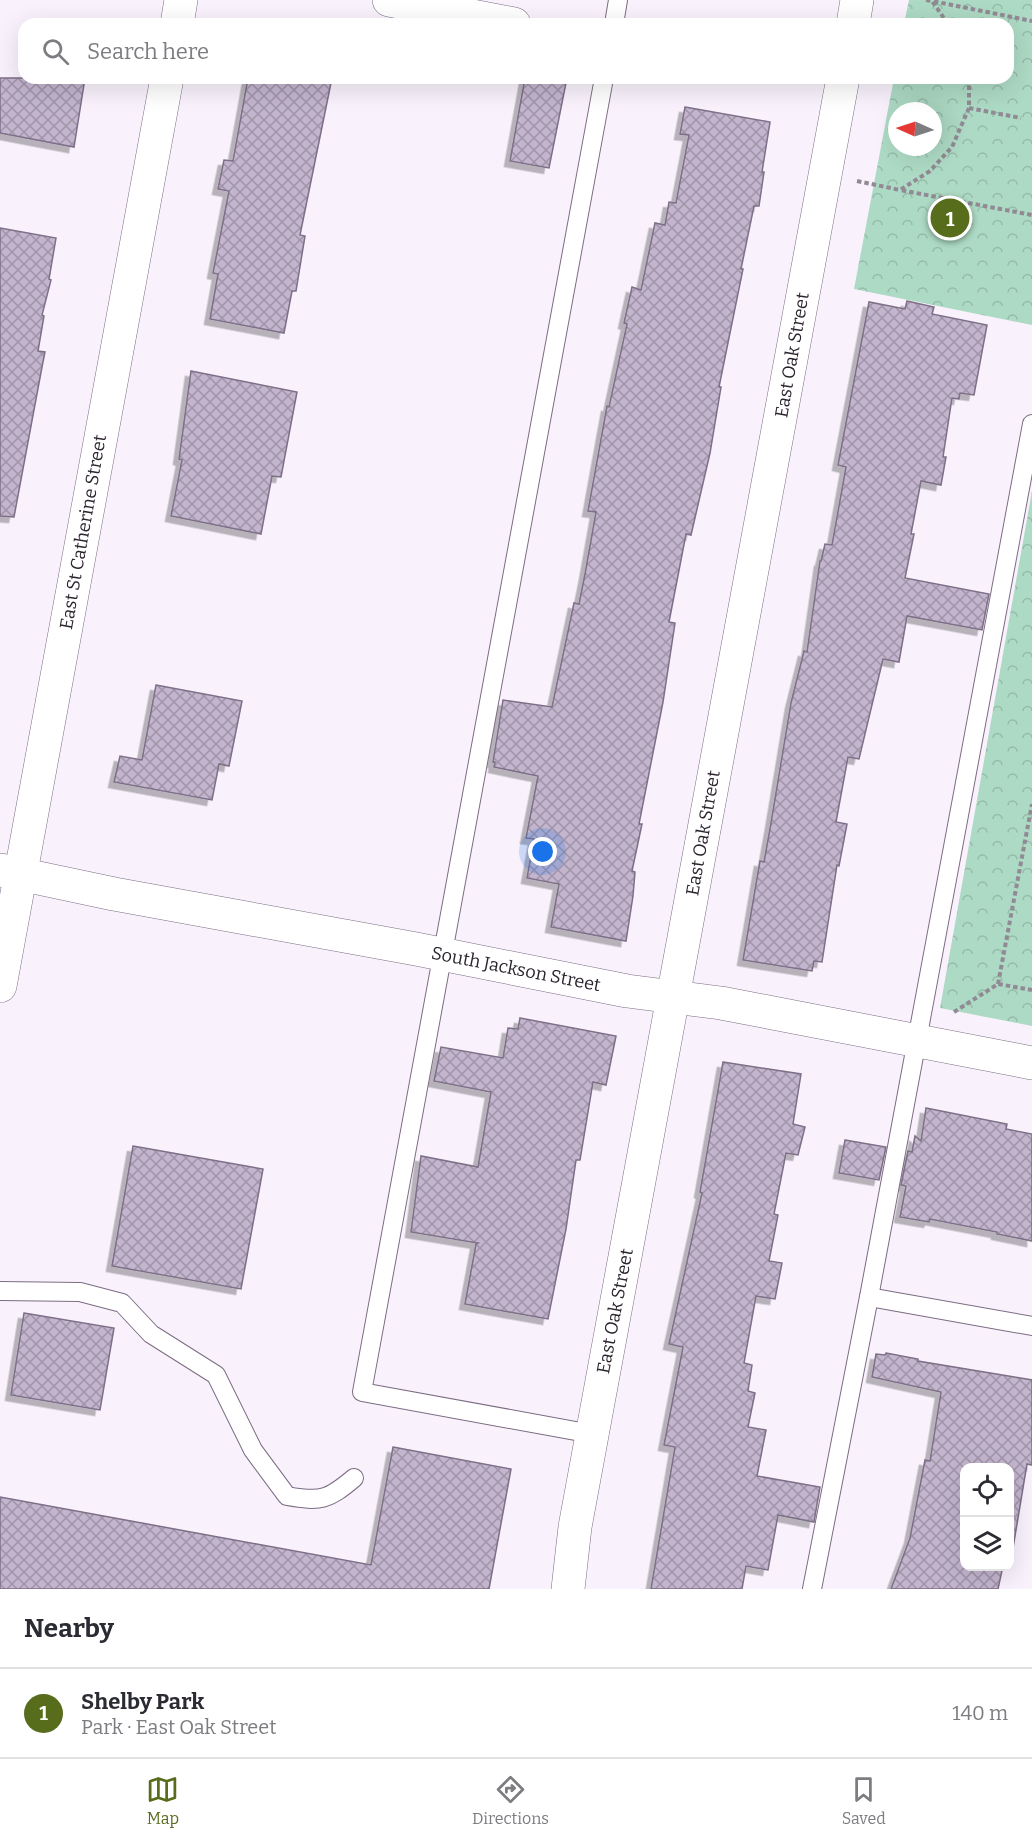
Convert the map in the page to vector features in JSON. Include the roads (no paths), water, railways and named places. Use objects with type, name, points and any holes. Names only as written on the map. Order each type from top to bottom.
[{"type":"main road","points":[[178,18],[181,0]]},
{"type":"main road","points":[[389,0],[483,18]]},
{"type":"main road","points":[[854,18],[857,0]]},
{"type":"main road","name":"East St Catherine Street","points":[[0,986],[10,872],[166,84]]},
{"type":"main road","name":"East Oak Street","points":[[568,1589],[575,1527],[842,84]]},
{"type":"main road","name":"South Jackson Street","points":[[10,872],[114,894],[442,954],[627,991],[721,1004],[1032,1063]]},
{"type":"lane","points":[[615,18],[618,0]]},
{"type":"lane","points":[[592,1434],[362,1392],[603,84]]},
{"type":"lane","points":[[812,1589],[1032,424]]},
{"type":"lane","points":[[0,1291],[80,1292],[122,1303],[151,1334],[216,1375],[253,1450],[287,1496],[313,1500],[337,1492],[354,1478]]},
{"type":"lane","points":[[869,1296],[1032,1326]]},
{"type":"place","name":"Shelby Park","points":[[950,218]]}]
